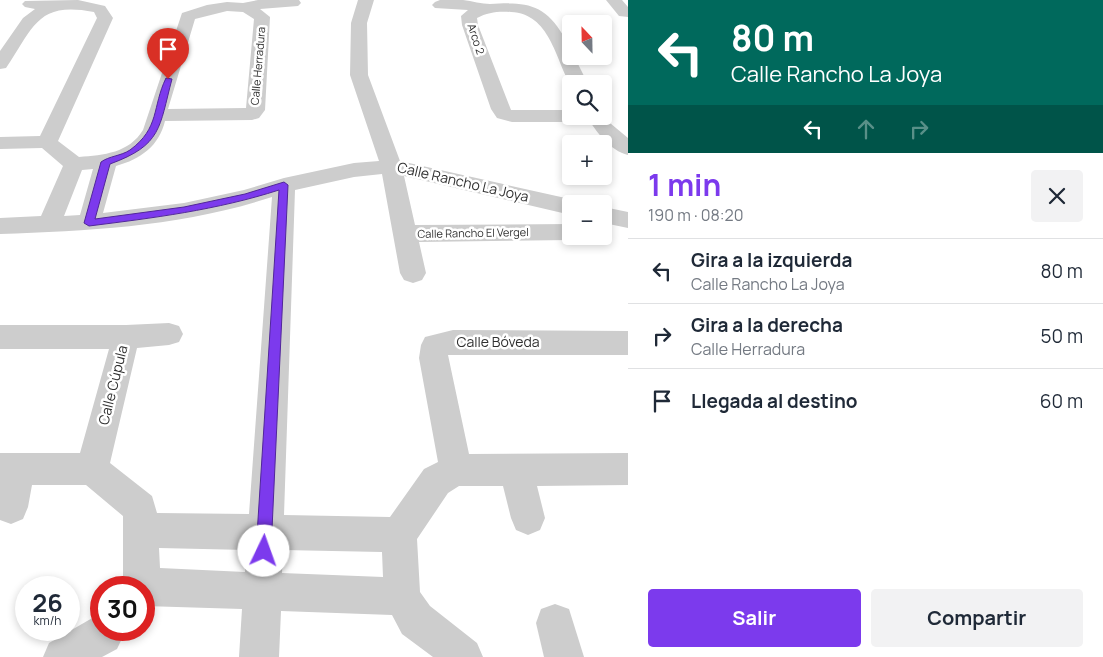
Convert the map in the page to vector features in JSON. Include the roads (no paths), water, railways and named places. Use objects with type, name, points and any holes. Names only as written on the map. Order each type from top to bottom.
[{"type":"street","name":"Calle Rancho El Vergel","points":[[366,0],[359,23],[359,75],[391,166],[407,234],[562,232]]},
{"type":"street","points":[[614,0],[627,14]]},
{"type":"street","points":[[97,25],[115,1]]},
{"type":"street","points":[[189,14],[232,5],[247,7],[260,4],[293,3]]},
{"type":"street","points":[[30,4],[74,4],[100,9],[97,25],[47,142]]},
{"type":"street","points":[[0,64],[31,29],[36,14],[57,5]]},
{"type":"street","points":[[440,5],[464,5],[486,8]]},
{"type":"street","name":"Calle Herradura","points":[[157,115],[252,114],[255,110],[262,17],[256,10],[247,7]]},
{"type":"street","name":"Arco 2","points":[[562,116],[512,116],[504,114],[470,25],[469,16],[476,11],[486,8],[514,8],[540,17],[574,75]]},
{"type":"street","points":[[189,14],[210,26]]},
{"type":"street","points":[[0,143],[47,142],[74,164],[106,162],[131,154],[145,142],[155,129],[157,115],[189,14]]},
{"type":"street","points":[[470,25],[491,24]]},
{"type":"street","points":[[245,26],[262,26]]},
{"type":"street","points":[[602,125],[628,149]]},
{"type":"street","points":[[89,223],[106,162]]},
{"type":"street","points":[[49,225],[74,164]]},
{"type":"street","name":"Calle Rancho La Joya","points":[[0,226],[89,223],[184,211],[247,197],[284,185],[354,170],[391,166],[562,205]]},
{"type":"street","points":[[259,657],[264,532],[284,185]]},
{"type":"street","points":[[612,217],[628,220]]},
{"type":"street","points":[[612,232],[628,232]]},
{"type":"street","points":[[407,234],[413,273]]},
{"type":"street","points":[[126,337],[169,334]]},
{"type":"street","name":"Calle Cúpula","points":[[0,337],[126,337],[92,469]]},
{"type":"street","name":"Calle Bóveda","points":[[456,470],[433,358],[436,345],[453,342],[628,344]]},
{"type":"street","points":[[11,507],[9,470],[92,469],[140,508],[142,565]]},
{"type":"street","points":[[463,657],[416,620],[402,596],[399,536],[436,481],[456,470],[628,469]]},
{"type":"street","points":[[516,470],[528,518]]},
{"type":"street","points":[[142,565],[264,532],[399,536]]},
{"type":"street","points":[[142,565],[262,590],[402,596]]},
{"type":"street","points":[[63,657],[92,641]]}]
